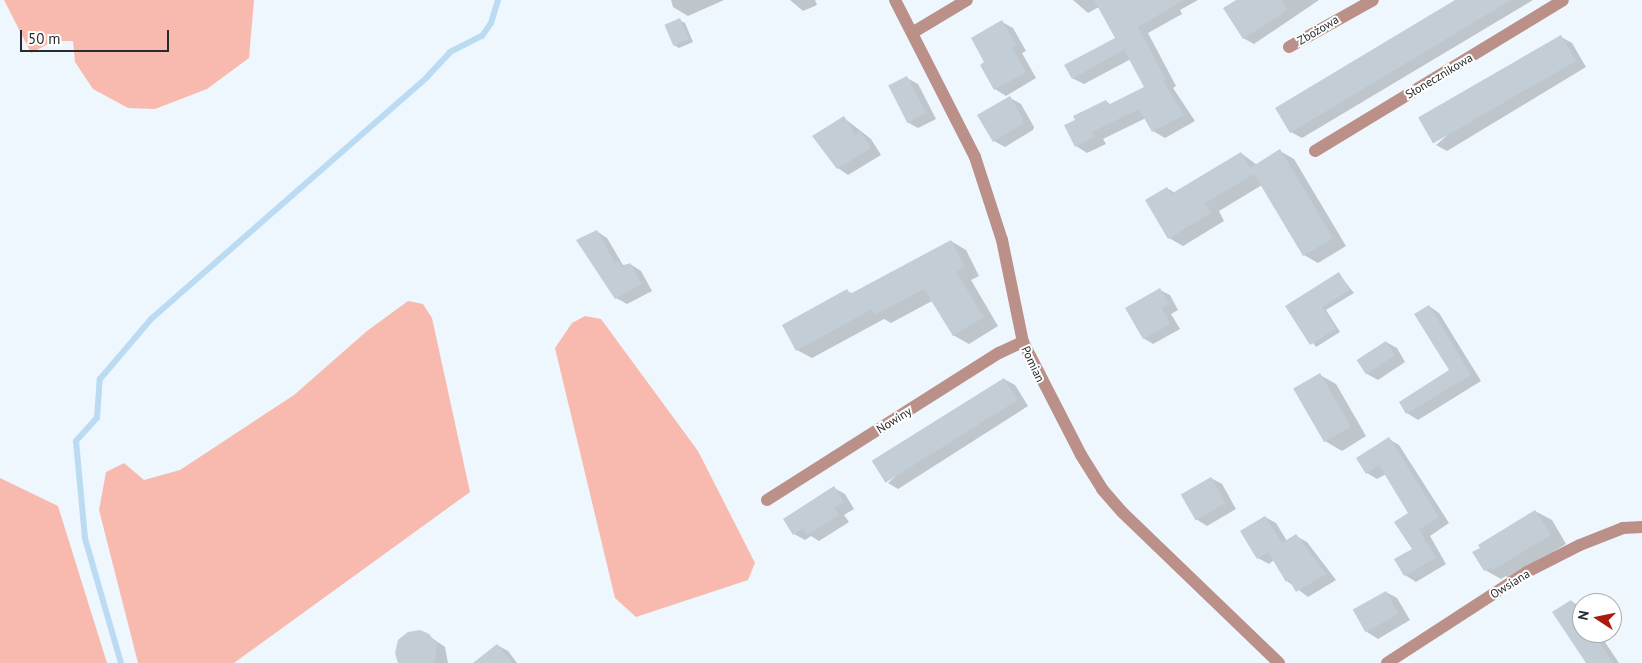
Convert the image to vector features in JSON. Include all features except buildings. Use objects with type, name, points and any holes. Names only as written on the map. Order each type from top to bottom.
[{"type":"street","name":"Pomian","points":[[895,0],[946,95],[985,184],[1002,240],[1023,342],[1064,426],[1102,489],[1142,533],[1279,663]]},
{"type":"street","points":[[912,33],[967,0]]},
{"type":"street","name":"Zbożowa","points":[[1289,47],[1373,0]]},
{"type":"street","name":"Słonecznikowa","points":[[1315,151],[1563,0]]},
{"type":"street","name":"Nowiny","points":[[767,500],[999,353],[1023,342]]},
{"type":"street","name":"Owsiana","points":[[1387,663],[1527,572],[1623,528],[1642,527]]},
{"type":"shaded area","points":[[4,0],[254,0],[249,58],[207,89],[155,109],[128,108],[93,89],[75,62],[73,41],[54,41],[31,53]]},
{"type":"shaded area","points":[[408,301],[423,304],[432,318],[470,492],[234,663],[138,663],[99,510],[106,472],[124,463],[144,480],[180,470],[294,395],[367,331]]},
{"type":"shaded area","points":[[585,316],[601,319],[698,451],[755,563],[748,580],[636,617],[615,598],[555,348],[572,323]]},
{"type":"shaded area","points":[[0,478],[58,506],[107,663],[0,663]]},
{"type":"waterway","points":[[121,663],[85,538],[76,441],[97,418],[100,379],[151,319],[427,77],[450,52],[482,36],[491,23],[498,0]]}]
